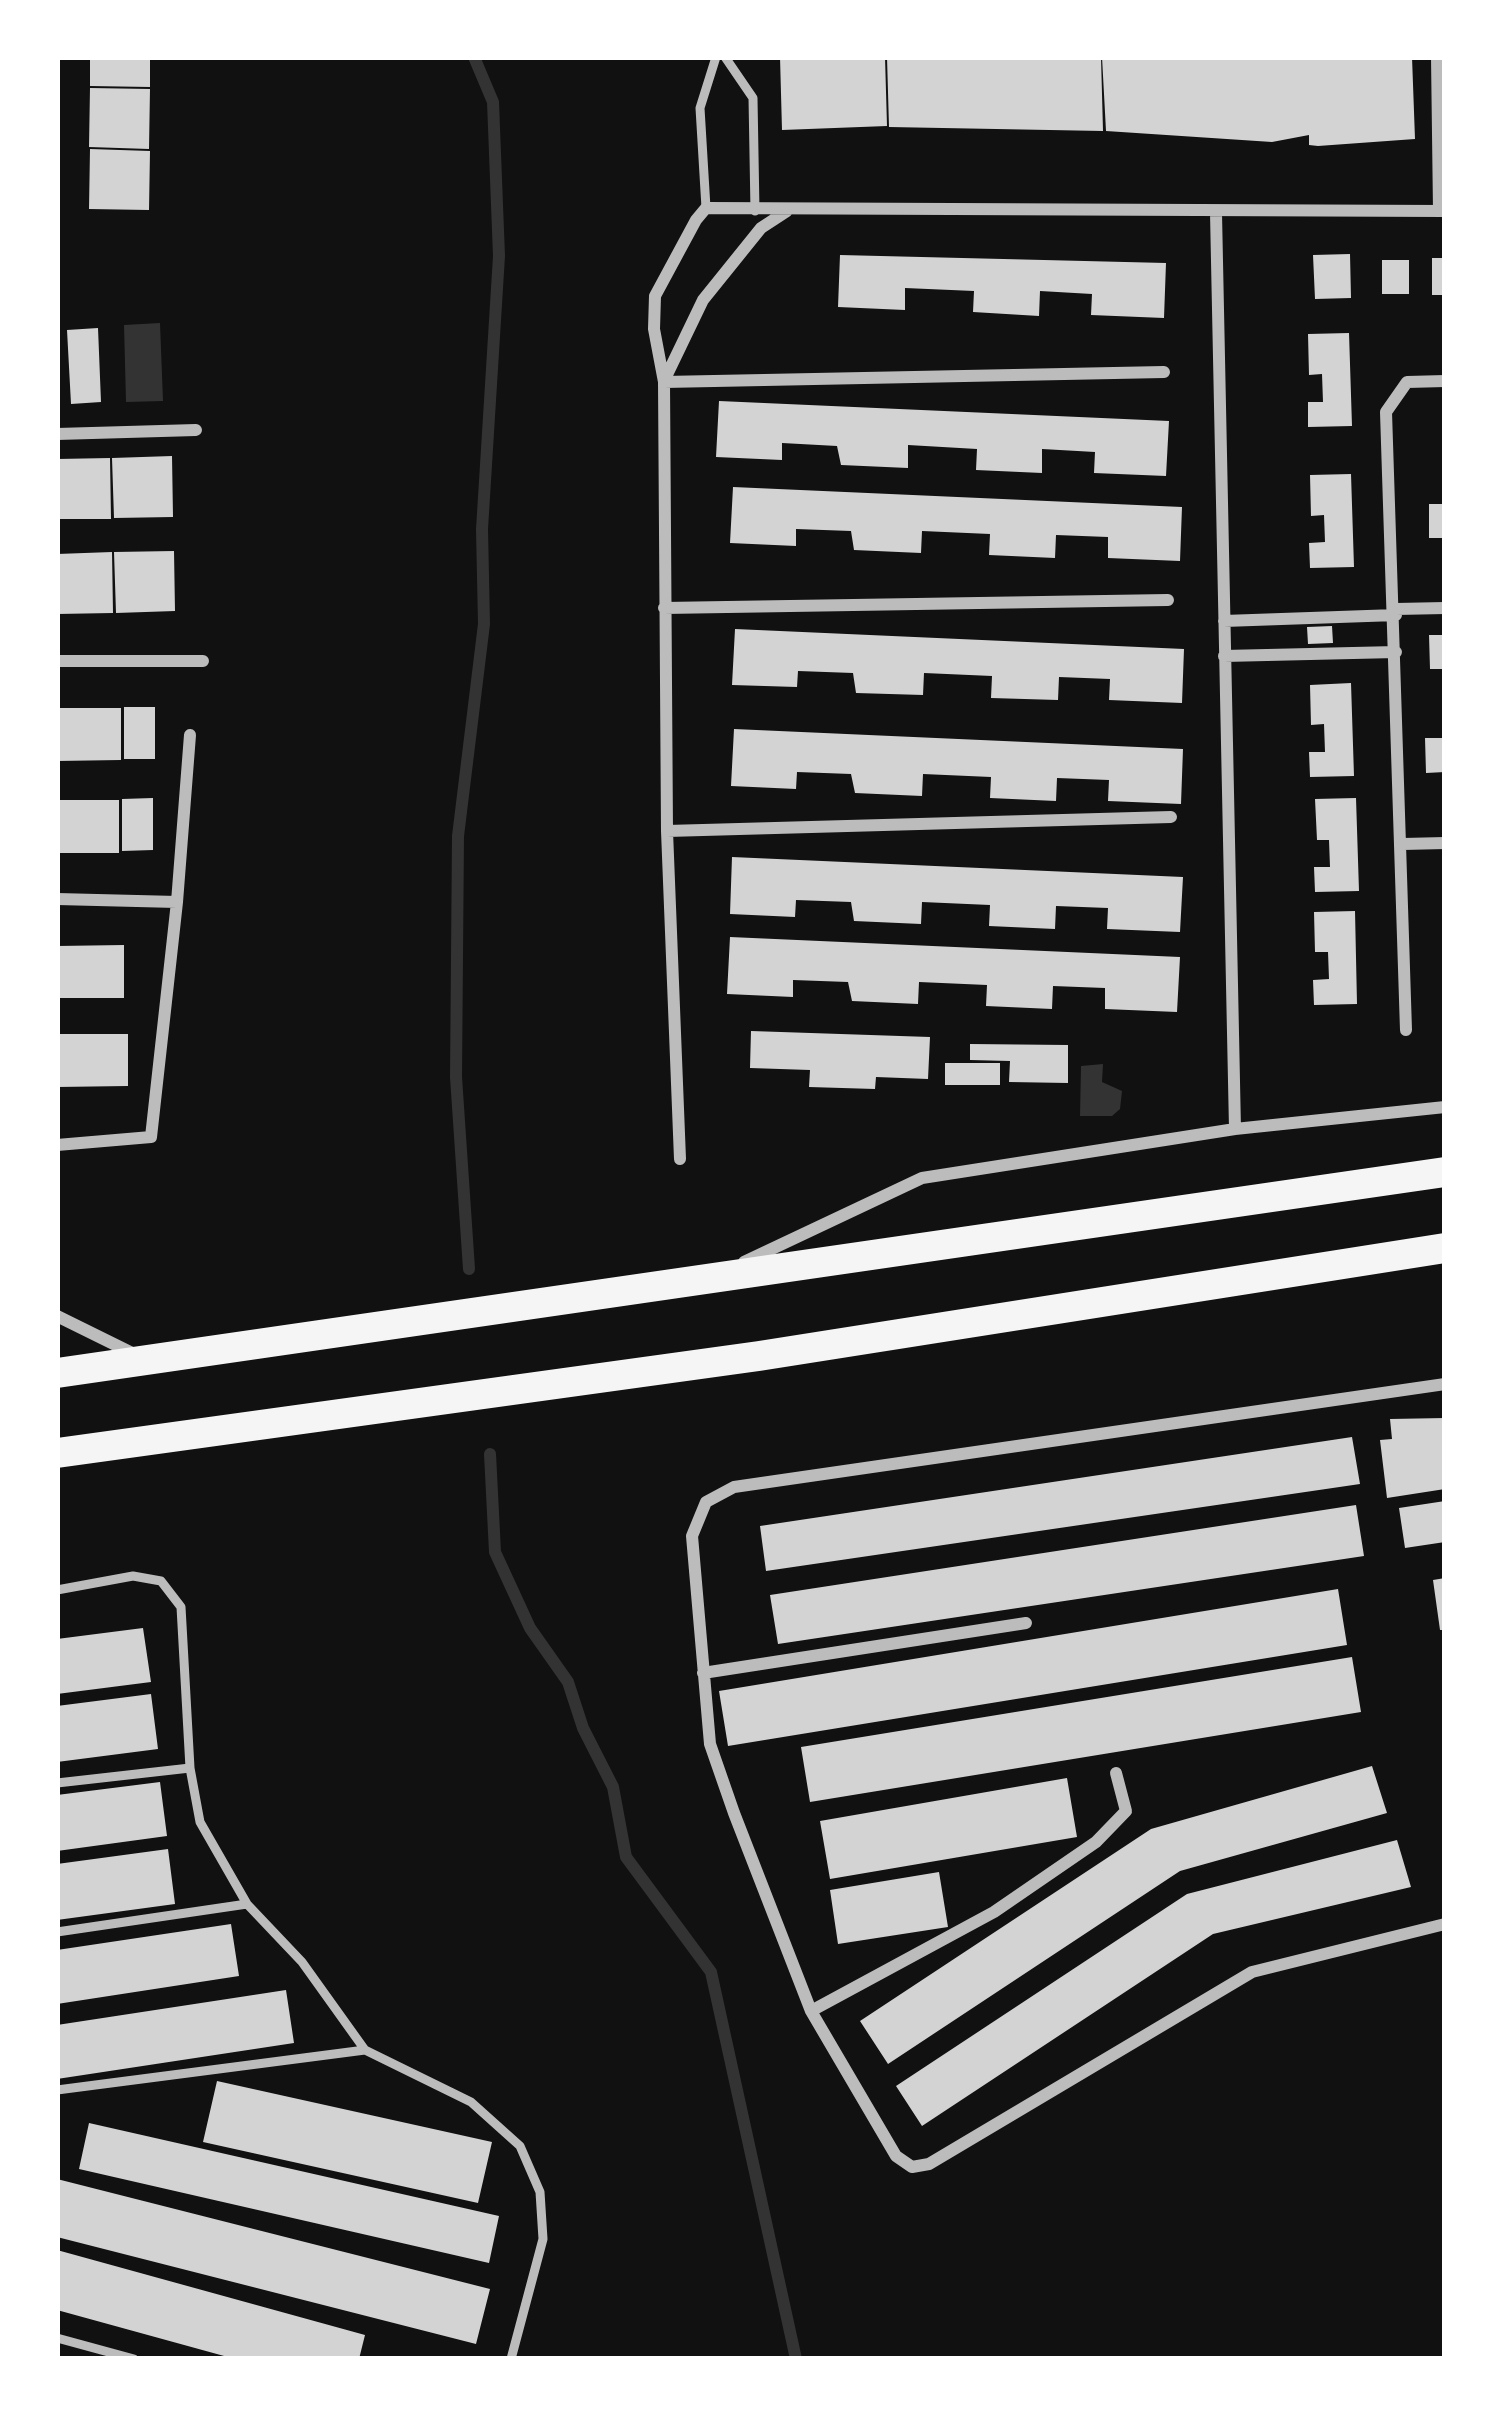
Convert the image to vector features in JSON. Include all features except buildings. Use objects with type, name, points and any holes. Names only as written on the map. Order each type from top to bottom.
[{"type":"main road","points":[[57,1373],[696,1285],[1445,1172]]},
{"type":"main road","points":[[57,1453],[759,1356],[1445,1248]]},
{"type":"street","points":[[680,1159],[667,831],[664,382],[654,329],[656,296],[706,208],[1442,211],[1437,57]]},
{"type":"street","points":[[664,382],[703,300],[740,251],[787,211]]},
{"type":"street","points":[[1216,213],[1235,1129]]},
{"type":"street","points":[[664,382],[1164,372]]},
{"type":"street","points":[[1406,1030],[1386,412],[1407,382],[1445,381]]},
{"type":"street","points":[[57,434],[196,430]]},
{"type":"street","points":[[664,608],[1168,600]]},
{"type":"street","points":[[1224,621],[1445,608]]},
{"type":"street","points":[[1225,656],[1396,652]]},
{"type":"street","points":[[57,662],[203,661]]},
{"type":"street","points":[[57,1145],[152,1137],[190,735]]},
{"type":"street","points":[[667,831],[1172,817]]},
{"type":"street","points":[[1403,844],[1445,843]]},
{"type":"street","points":[[57,899],[177,902]]},
{"type":"street","points":[[696,1285],[922,1178],[1235,1129],[1445,1107]]},
{"type":"street","points":[[57,1316],[146,1360]]},
{"type":"street","points":[[1445,1384],[734,1487],[706,1502],[692,1536],[710,1744],[811,2011],[896,2156],[912,2167],[929,2164],[1252,1972],[1445,1924]]},
{"type":"street","points":[[703,1673],[1026,1623]]},
{"type":"street","points":[[811,2011],[994,1912],[1096,1842],[1126,1811],[1116,1774]]},
{"type":"lane","points":[[706,208],[700,108],[720,57],[753,98],[755,211]]},
{"type":"lane","points":[[57,1591],[133,1576],[160,1581],[181,1607],[190,1768],[200,1822],[247,1904],[302,1962],[365,2050],[471,2102],[520,2146],[540,2192],[543,2240],[511,2359]]},
{"type":"lane","points":[[57,1783],[190,1768]]},
{"type":"lane","points":[[57,1932],[247,1904]]},
{"type":"lane","points":[[57,2090],[365,2050]]},
{"type":"lane","points":[[57,2338],[134,2359]]},
{"type":"shaded area","points":[[160,323],[163,401],[126,402],[124,325]]},
{"type":"shaded area","points":[[1103,1064],[1102,1082],[1122,1091],[1120,1109],[1112,1116],[1080,1116],[1081,1066]]},
{"type":"waterway","points":[[469,1269],[456,1077],[458,836],[484,624],[482,529],[499,256],[493,102],[474,57]]},
{"type":"waterway","points":[[490,1454],[495,1552],[530,1628],[568,1682],[583,1728],[613,1787],[626,1857],[711,1972],[796,2359]]}]
